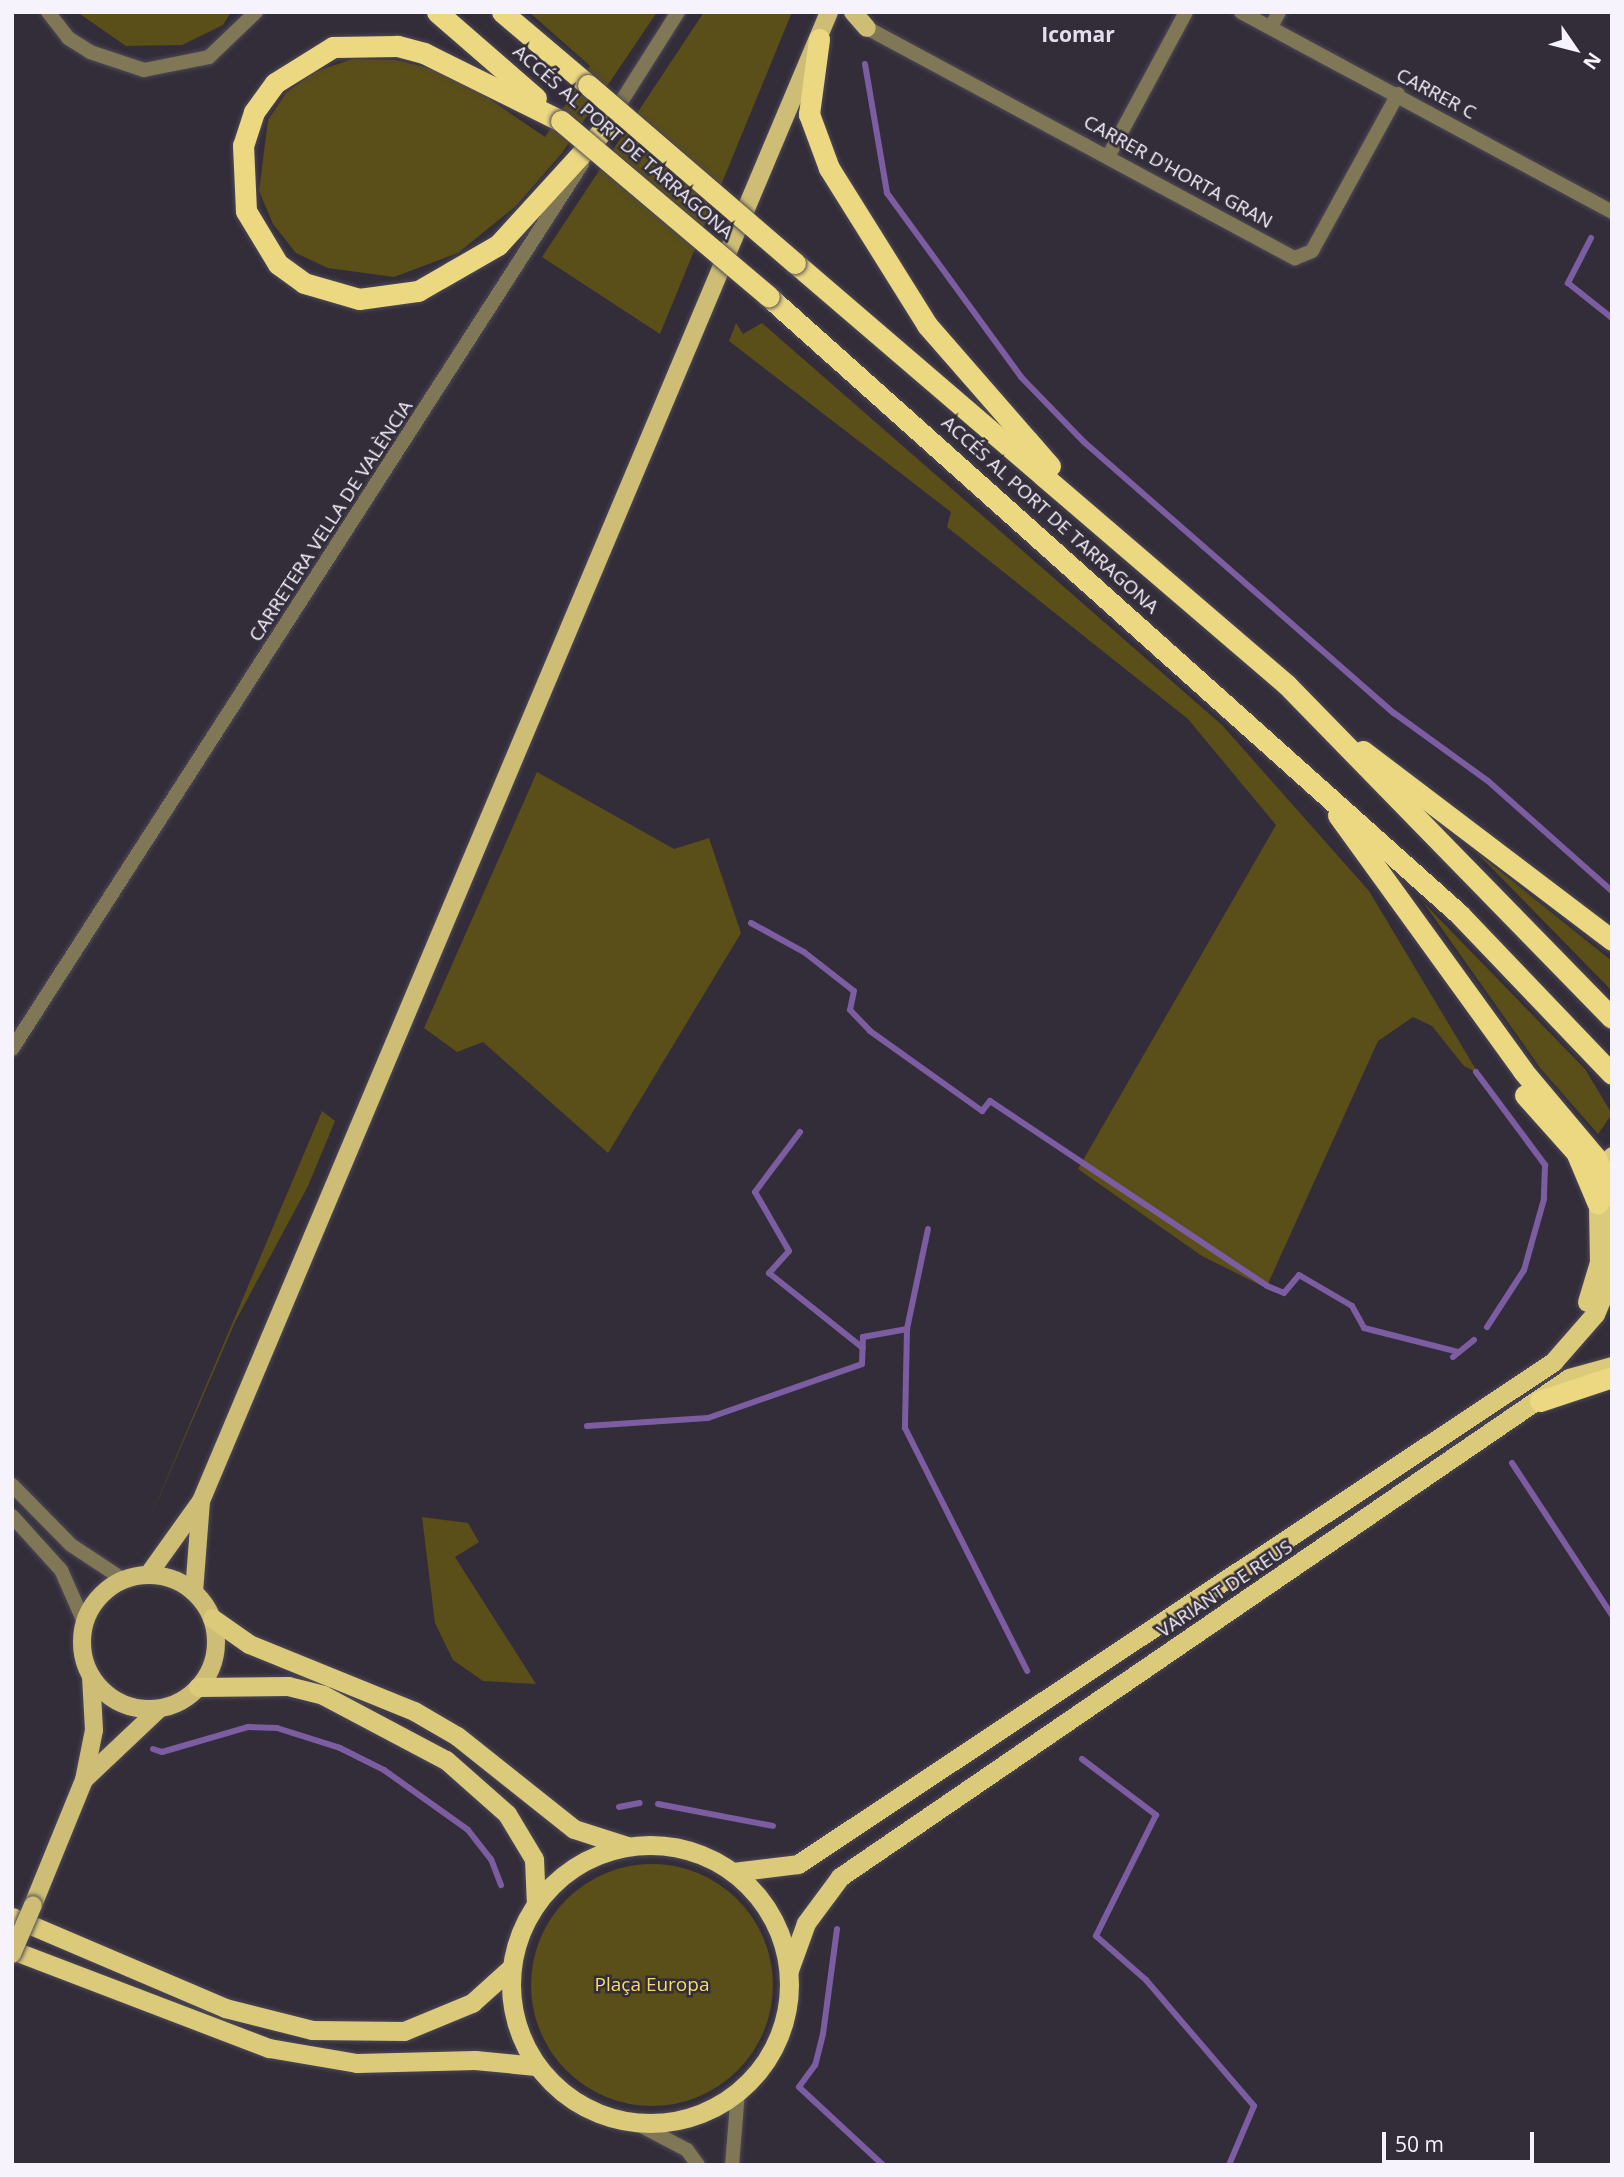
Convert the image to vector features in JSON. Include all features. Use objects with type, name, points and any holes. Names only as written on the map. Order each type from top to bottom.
[{"type":"highway","name":"ACCÉS AL PORT DE TARRAGONA","points":[[437,12],[769,297],[1310,776],[1460,914],[1612,1074]]},
{"type":"highway","name":"ACCÉS AL PORT DE TARRAGONA","points":[[502,12],[1149,568],[1343,739],[1612,1018]]},
{"type":"highway","points":[[819,39],[809,85],[818,146],[891,271],[989,401],[1149,568]]},
{"type":"highway","points":[[561,121],[424,53],[397,46],[334,47],[275,83],[254,112],[241,168],[246,211],[278,264],[304,283],[359,299],[408,293],[446,280],[498,245],[605,128]]},
{"type":"highway","points":[[1343,739],[1392,767],[1612,940]]},
{"type":"highway","points":[[1310,776],[1607,1188],[1612,1276],[1574,1343],[1495,1396]]},
{"type":"highway","points":[[1495,1396],[1552,1350],[1582,1314],[1599,1262],[1607,1188]]},
{"type":"highway","name":"VARIANT DE REUS","points":[[789,1970],[818,1903],[866,1858],[1540,1401],[1569,1378],[1612,1367]]},
{"type":"highway","points":[[1540,1401],[1612,1377]]},
{"type":"highway","name":"VARIANT DE REUS","points":[[733,1872],[798,1864],[1495,1396]]},
{"type":"highway","points":[[198,1687],[288,1686],[403,1733],[507,1814],[534,1859],[536,1904],[512,1967],[517,2029],[536,2066],[576,2102],[636,2123],[697,2115],[738,2092],[777,2039],[789,1970],[765,1905],[733,1872],[683,1848],[627,1846],[574,1829],[457,1736],[414,1711],[249,1644],[212,1618]]},
{"type":"highway","points":[[536,1904],[586,1860],[627,1846]]},
{"type":"highway","points":[[12,1917],[225,2008],[312,2030],[404,2031],[472,2003],[512,1967]]},
{"type":"highway","points":[[12,1952],[269,2048],[356,2063],[475,2060],[536,2066]]},
{"type":"main road","points":[[148,1575],[201,1501],[784,108],[819,39],[829,12]]},
{"type":"main road","points":[[853,12],[867,28]]},
{"type":"main road","points":[[194,1592],[201,1501]]},
{"type":"main road","points":[[12,1952],[84,1780],[94,1730],[91,1677],[82,1650],[84,1622],[95,1601],[124,1580],[148,1575],[194,1592],[212,1618],[215,1652],[198,1687],[159,1709],[84,1780]]},
{"type":"main road","points":[[91,1677],[125,1705],[159,1709]]},
{"type":"street","points":[[48,12],[68,38],[90,52],[144,70],[209,57],[256,12]]},
{"type":"street","name":"CARRETERA VELLA DE VALÈNCIA","points":[[12,1049],[425,412],[678,12]]},
{"type":"street","points":[[1109,155],[1186,12]]},
{"type":"street","name":"CARRER C","points":[[1241,12],[1398,94],[1612,212]]},
{"type":"street","points":[[1270,27],[1279,12]]},
{"type":"street","name":"CARRER D'HORTA GRAN","points":[[867,28],[1305,258],[1398,94]]},
{"type":"street","points":[[12,1485],[71,1545],[124,1580]]},
{"type":"street","points":[[12,1516],[61,1570],[84,1622]]},
{"type":"street","points":[[732,2165],[738,2092]]},
{"type":"street","points":[[636,2123],[687,2150],[698,2165]]},
{"type":"green space","points":[[77,12],[231,12],[223,25],[182,45],[126,46]]},
{"type":"green space","points":[[529,12],[657,12],[562,153],[516,206],[458,253],[394,277],[328,268],[296,253],[273,224],[259,191],[268,120],[286,93],[314,72],[353,59],[396,60],[453,74],[545,137],[590,66]]},
{"type":"green space","points":[[704,12],[792,12],[660,334],[542,257]]},
{"type":"green space","points":[[736,323],[743,334],[762,323],[1222,725],[1369,891],[1478,1073],[1464,1066],[1432,1026],[1413,1017],[1378,1041],[1266,1288],[1202,1256],[1078,1169],[1276,825],[1188,719],[947,527],[951,512],[729,341]]},
{"type":"green space","points":[[537,772],[674,849],[709,838],[741,933],[608,1153],[483,1042],[457,1052],[424,1028]]},
{"type":"green space","points":[[1476,852],[1612,961],[1612,991]]},
{"type":"green space","points":[[1423,902],[1585,1069],[1612,1114],[1598,1134],[1541,1069]]},
{"type":"green space","points":[[322,1111],[335,1121],[308,1186],[235,1322],[148,1523]]},
{"type":"green space","points":[[422,1517],[468,1523],[479,1542],[455,1557],[536,1684],[483,1681],[453,1660],[435,1623]]},
{"type":"green space","name":"Plaça Europa","points":[[652,1864],[676,1867],[698,1874],[719,1885],[737,1900],[752,1918],[763,1939],[770,1961],[773,1985],[770,2009],[763,2031],[752,2052],[737,2070],[719,2085],[698,2096],[676,2103],[652,2106],[628,2103],[606,2096],[585,2085],[567,2070],[552,2052],[541,2031],[534,2009],[531,1985],[534,1961],[541,1939],[552,1918],[567,1900],[585,1885],[606,1874],[628,1867]]},
{"type":"waterway","points":[[865,64],[887,193],[1021,377],[1084,442],[1394,713],[1488,781],[1612,891]]},
{"type":"waterway","points":[[1591,238],[1568,283],[1612,318]]},
{"type":"waterway","points":[[751,923],[804,952],[854,991],[850,1010],[870,1031],[982,1111],[990,1101],[1267,1286],[1284,1293],[1299,1275],[1352,1306],[1364,1328],[1459,1352]]},
{"type":"waterway","points":[[1476,1072],[1545,1165],[1544,1199],[1524,1270],[1487,1327]]},
{"type":"waterway","points":[[800,1132],[755,1192],[789,1251],[769,1273],[863,1348]]},
{"type":"waterway","points":[[928,1229],[907,1329],[905,1428],[1027,1671]]},
{"type":"waterway","points":[[587,1426],[708,1418],[862,1364],[863,1337],[907,1329]]},
{"type":"waterway","points":[[1453,1357],[1474,1340]]},
{"type":"waterway","points":[[1512,1463],[1612,1615]]},
{"type":"waterway","points":[[153,1749],[162,1752],[248,1727],[277,1728],[340,1748],[384,1770],[468,1830],[491,1859],[501,1885]]},
{"type":"waterway","points":[[1082,1759],[1156,1815],[1096,1936],[1146,1980],[1254,2106],[1229,2165]]},
{"type":"waterway","points":[[619,1807],[640,1803]]},
{"type":"waterway","points":[[658,1804],[773,1826]]},
{"type":"waterway","points":[[837,1929],[823,2034],[815,2065],[799,2087],[883,2165]]},
{"type":"district","name":"Icomar","points":[[1078,34]]}]
